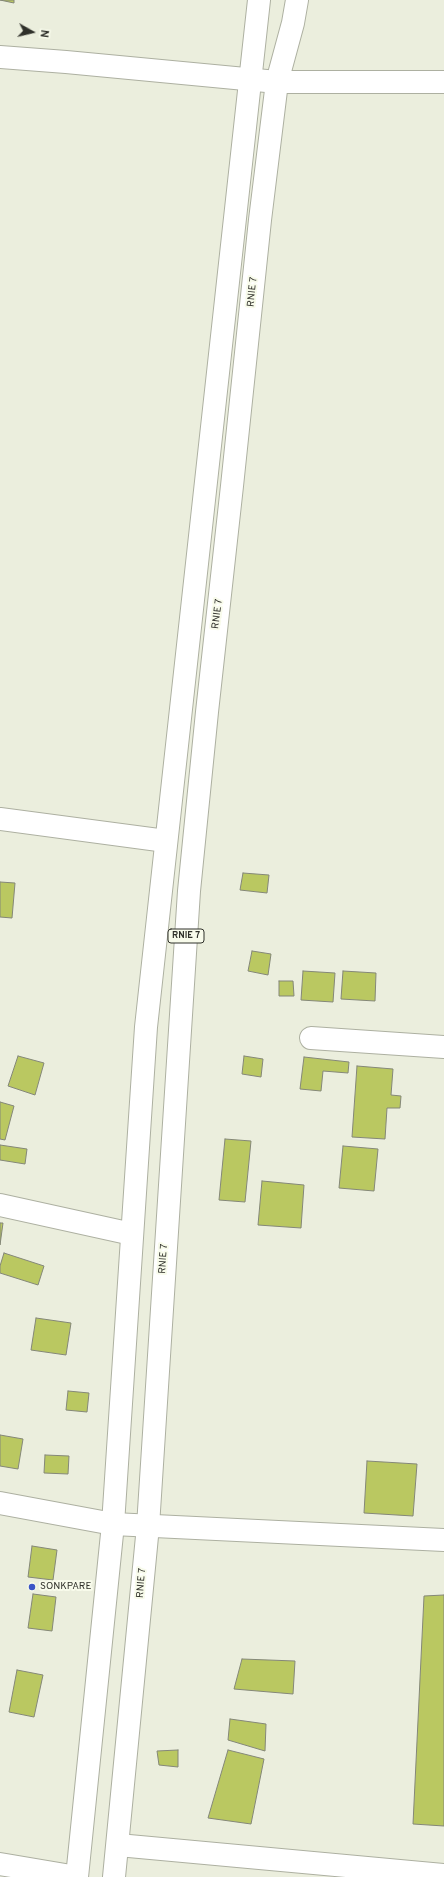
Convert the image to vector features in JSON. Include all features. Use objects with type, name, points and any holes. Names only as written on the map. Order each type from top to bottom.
[{"type":"main road","name":"RNIE 7","points":[[77,1877],[113,1524],[146,1027],[259,0]]},
{"type":"main road","name":"RNIE 7","points":[[114,1877],[148,1526],[189,891],[259,228],[277,82],[293,23],[297,0]]},
{"type":"main road","points":[[0,58],[66,62],[277,82],[444,82]]},
{"type":"main road","points":[[0,820],[166,841]]},
{"type":"main road","points":[[311,1038],[444,1047]]},
{"type":"main road","points":[[0,1205],[132,1234]]},
{"type":"main road","points":[[0,1503],[113,1524],[444,1540]]},
{"type":"main road","points":[[118,1844],[444,1875]]},
{"type":"main road","points":[[0,1864],[77,1877]]},
{"type":"building","points":[[0,0],[14,0],[14,3]]},
{"type":"building","points":[[243,873],[269,875],[267,893],[240,890]]},
{"type":"building","points":[[0,882],[15,883],[12,918],[0,917]]},
{"type":"building","points":[[252,951],[271,954],[268,975],[248,971]]},
{"type":"building","points":[[303,971],[335,973],[333,1002],[301,1000]]},
{"type":"building","points":[[343,971],[376,973],[375,1001],[341,999]]},
{"type":"building","points":[[279,981],[293,981],[294,996],[279,996]]},
{"type":"building","points":[[18,1056],[44,1063],[35,1095],[8,1086]]},
{"type":"building","points":[[244,1056],[263,1059],[261,1077],[242,1074]]},
{"type":"building","points":[[304,1057],[349,1062],[348,1073],[323,1071],[321,1091],[300,1089]]},
{"type":"building","points":[[357,1066],[393,1069],[391,1095],[401,1096],[400,1108],[387,1108],[385,1139],[352,1137]]},
{"type":"building","points":[[0,1102],[14,1106],[5,1140],[0,1139]]},
{"type":"building","points":[[225,1139],[251,1141],[245,1202],[219,1200]]},
{"type":"building","points":[[0,1145],[27,1149],[25,1164],[0,1160]]},
{"type":"building","points":[[343,1146],[378,1149],[374,1191],[339,1188]]},
{"type":"building","points":[[262,1181],[304,1185],[301,1228],[258,1225]]},
{"type":"building","points":[[0,1223],[3,1223],[0,1245]]},
{"type":"building","points":[[4,1253],[44,1266],[38,1285],[0,1273],[0,1266]]},
{"type":"building","points":[[36,1318],[71,1323],[66,1355],[31,1350]]},
{"type":"building","points":[[68,1391],[89,1393],[87,1412],[66,1410]]},
{"type":"building","points":[[0,1435],[23,1439],[18,1469],[0,1466]]},
{"type":"building","points":[[45,1455],[69,1456],[68,1474],[44,1473]]},
{"type":"building","points":[[367,1461],[417,1464],[413,1516],[364,1513]]},
{"type":"building","points":[[32,1546],[57,1550],[53,1580],[28,1577]]},
{"type":"building","points":[[33,1594],[56,1597],[52,1631],[28,1628]]},
{"type":"building","points":[[444,1595],[444,1826],[413,1824],[424,1596]]},
{"type":"building","points":[[242,1659],[295,1661],[293,1694],[234,1689]]},
{"type":"building","points":[[17,1670],[43,1675],[34,1717],[9,1712]]},
{"type":"building","points":[[230,1719],[266,1724],[265,1751],[228,1740]]},
{"type":"building","points":[[178,1750],[178,1767],[159,1765],[157,1751]]},
{"type":"building","points":[[228,1750],[264,1759],[251,1824],[208,1818]]},
{"type":"place","name":"SONKPARE","points":[[32,1587]]}]
